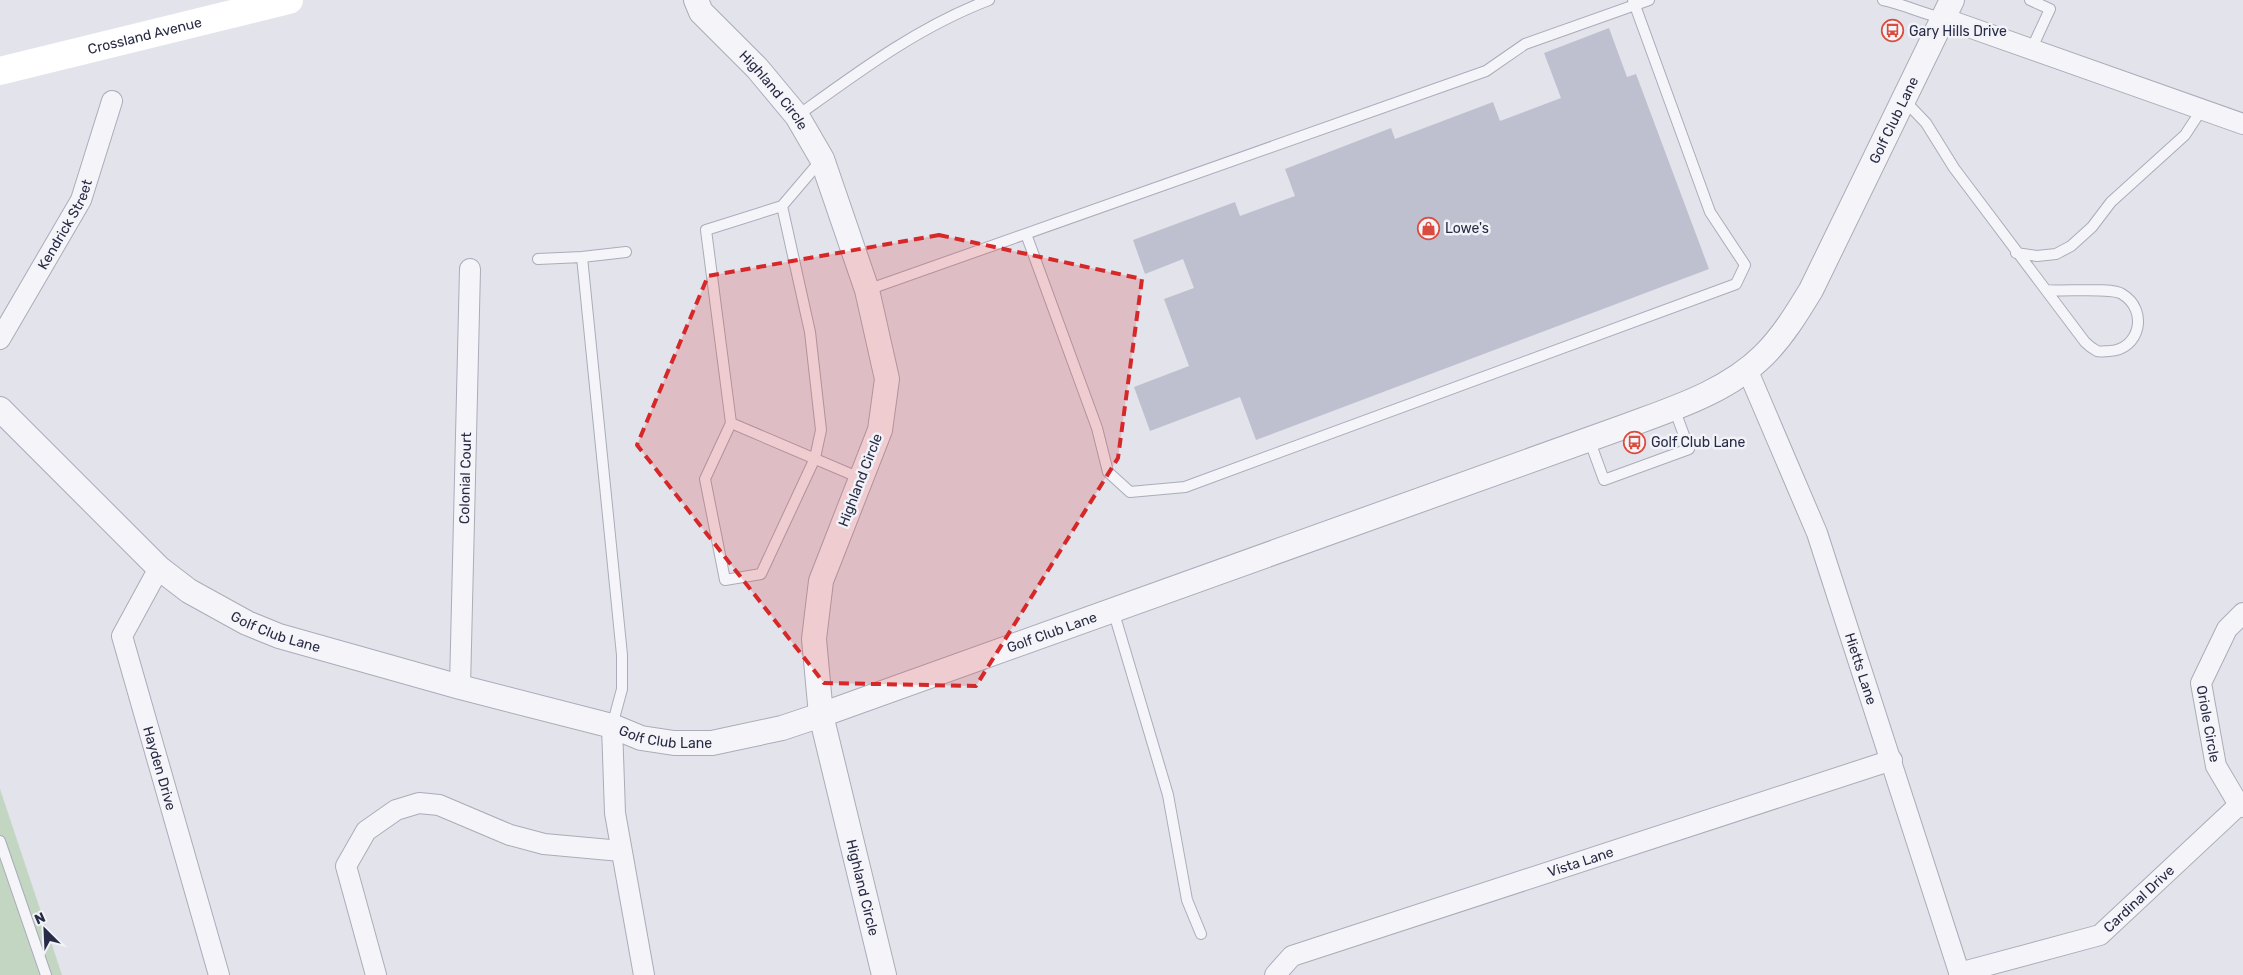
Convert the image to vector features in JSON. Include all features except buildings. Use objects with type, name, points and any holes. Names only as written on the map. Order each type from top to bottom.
[{"type":"main road","name":"Crossland Avenue","points":[[0,71],[289,0]]},
{"type":"street","name":"Highland Circle","points":[[696,0],[701,12],[757,68],[797,116],[822,159],[867,290],[887,379],[880,430],[821,581],[814,639],[821,715],[884,975]]},
{"type":"street","points":[[1948,9],[2032,48],[2243,124]]},
{"type":"street","name":"Golf Club Lane","points":[[0,409],[159,568],[196,595],[246,622],[279,636],[460,687],[612,726],[641,738],[674,743],[712,743],[782,728],[821,715],[1589,439],[1674,408],[1699,397],[1747,370],[1781,334],[1811,290],[1902,99],[1948,9]]},
{"type":"street","name":"Kendrick Street","points":[[0,339],[81,200],[112,101]]},
{"type":"street","name":"Colonial Court","points":[[460,687],[470,269]]},
{"type":"street","name":"Hietts Lane","points":[[1747,370],[1817,533],[1960,974]]},
{"type":"street","name":"Hayden Drive","points":[[159,568],[122,636],[219,975]]},
{"type":"street","name":"Oriole Circle","points":[[2241,806],[2216,766],[2202,683],[2227,629],[2243,613]]},
{"type":"street","points":[[612,726],[615,813],[644,975]]},
{"type":"street","name":"Vista Lane","points":[[1275,975],[1292,956],[1892,760]]},
{"type":"street","points":[[376,975],[346,866],[366,831],[396,810],[420,803],[439,805],[510,835],[544,844],[622,851]]},
{"type":"street","name":"Cardinal Drive","points":[[1960,974],[2100,935],[2241,806]]},
{"type":"lane","points":[[797,116],[907,38],[962,10],[989,0]]},
{"type":"lane","points":[[867,290],[1486,72],[1525,44],[1634,3],[1649,0]]},
{"type":"lane","points":[[1883,0],[1898,3],[1922,14],[1948,9]]},
{"type":"lane","points":[[2030,0],[2050,9],[2032,48]]},
{"type":"lane","points":[[1026,234],[1097,428],[1108,472],[1130,492],[1185,487],[1736,284],[1745,265],[1710,212],[1634,3]]},
{"type":"lane","points":[[1902,99],[1926,123],[1954,168],[2085,342],[2098,352],[2117,351],[2129,344],[2138,330],[2138,318],[2132,303],[2121,293],[2046,290]]},
{"type":"lane","points":[[2016,252],[2037,256],[2056,254],[2071,246],[2092,227],[2111,202],[2185,135],[2202,109]]},
{"type":"lane","points":[[782,206],[810,332],[821,430],[815,458],[762,574],[725,580],[705,479],[731,423],[706,230],[782,206],[822,159]]},
{"type":"lane","points":[[538,259],[626,252]]},
{"type":"lane","points":[[582,257],[622,655],[622,689],[612,726]]},
{"type":"lane","points":[[1589,439],[1604,480],[1689,448],[1674,408]]},
{"type":"lane","points":[[731,423],[860,478]]},
{"type":"lane","points":[[1113,610],[1168,795],[1187,900],[1201,934]]},
{"type":"lane","points":[[0,841],[46,975]]},
{"type":"highlighted area","points":[[939,235],[1142,279],[1118,458],[976,686],[824,683],[637,445],[708,276]]},
{"type":"green space","points":[[0,789],[62,975],[0,975]]},
{"type":"place","name":"Gary Hills Drive","points":[[1893,31]]},
{"type":"place","name":"Lowe's","points":[[1429,228]]},
{"type":"place","name":"Golf Club Lane","points":[[1635,442]]}]
